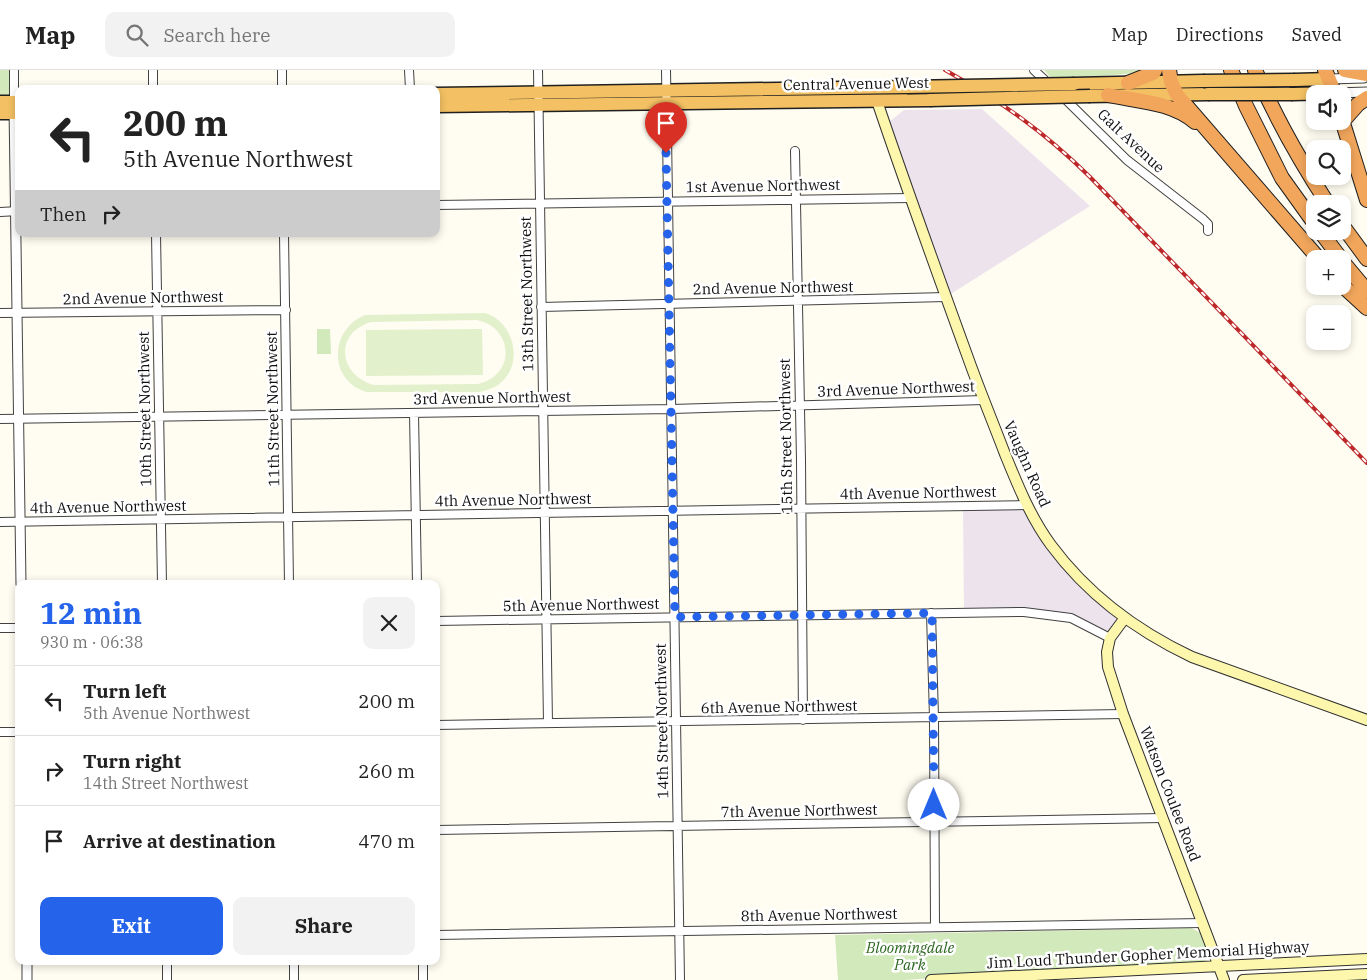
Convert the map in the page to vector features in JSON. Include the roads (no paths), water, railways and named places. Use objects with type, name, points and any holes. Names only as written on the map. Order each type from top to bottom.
[{"type":"highway","points":[[1128,83],[1153,73],[1155,70]]},
{"type":"highway","points":[[1231,70],[1246,106],[1282,178],[1306,211]]},
{"type":"highway","points":[[1255,70],[1272,108],[1303,165],[1322,195]]},
{"type":"highway","points":[[1345,70],[1367,74]]},
{"type":"highway","name":"Central Avenue West","points":[[440,106],[539,99],[665,96],[795,89],[909,90],[964,86],[1128,83],[1170,76],[1203,81],[1295,80],[1327,75]]},
{"type":"highway","points":[[1170,76],[1177,95],[1311,250]]},
{"type":"highway","points":[[795,89],[864,94],[873,97],[877,101],[888,94],[909,90]]},
{"type":"highway","name":"Central Avenue West","points":[[440,94],[539,99]]},
{"type":"highway","name":"Central Avenue West","points":[[665,96],[877,101],[1108,95],[1306,94]]},
{"type":"highway","points":[[1108,95],[1159,104],[1174,110],[1191,118],[1219,143]]},
{"type":"highway","points":[[1351,111],[1367,98]]},
{"type":"highway","points":[[0,102],[15,107]]},
{"type":"highway","points":[[0,113],[15,109]]},
{"type":"highway","points":[[1346,130],[1367,200]]},
{"type":"highway","points":[[1351,237],[1367,259]]},
{"type":"highway","points":[[1327,240],[1334,250]]},
{"type":"highway","points":[[1351,271],[1367,290]]},
{"type":"highway","points":[[1351,293],[1367,308]]},
{"type":"main road","name":"Vaughn Road","points":[[877,101],[910,198],[984,400],[1026,505],[1051,545],[1080,581],[1124,619],[1165,644],[1192,657],[1367,720]]},
{"type":"main road","points":[[1110,638],[1124,619]]},
{"type":"main road","name":"Watson Coulee Road","points":[[1110,638],[1107,652],[1108,667],[1123,714],[1224,980]]},
{"type":"main road","name":"Jim Loud Thunder Gopher Memorial Highway","points":[[931,980],[1367,959]]},
{"type":"main road","name":"Jim Loud Thunder Gopher Memorial Highway","points":[[1243,980],[1367,974]]},
{"type":"street","points":[[14,70],[15,85]]},
{"type":"street","points":[[153,70],[153,85]]},
{"type":"street","points":[[282,70],[282,85]]},
{"type":"street","points":[[409,70],[410,85]]},
{"type":"street","name":"13th Street Northwest","points":[[538,70],[548,723]]},
{"type":"street","name":"14th Street Northwest","points":[[666,70],[680,980]]},
{"type":"street","name":"Galt Avenue","points":[[1034,70],[1080,112],[1126,160],[1204,220],[1208,224],[1208,231]]},
{"type":"street","name":"Central Avenue West","points":[[1327,75],[1367,78]]},
{"type":"street","name":"Central Avenue West","points":[[1351,92],[1367,92]]},
{"type":"street","name":"15th Street Northwest","points":[[795,151],[803,720]]},
{"type":"street","name":"1st Avenue Northwest","points":[[440,205],[910,198]]},
{"type":"street","points":[[0,212],[15,211]]},
{"type":"street","points":[[17,237],[21,580]]},
{"type":"street","name":"10th Street Northwest","points":[[156,237],[162,580]]},
{"type":"street","name":"11th Street Northwest","points":[[284,237],[290,580]]},
{"type":"street","name":"2nd Avenue Northwest","points":[[541,307],[946,297]]},
{"type":"street","name":"2nd Avenue Northwest","points":[[0,313],[286,310]]},
{"type":"street","name":"3rd Avenue Northwest","points":[[0,419],[672,409],[984,400]]},
{"type":"street","points":[[414,413],[417,580]]},
{"type":"street","name":"4th Avenue Northwest","points":[[0,522],[1026,505]]},
{"type":"street","name":"5th Avenue Northwest","points":[[440,621],[1024,612],[1071,618],[1110,638]]},
{"type":"street","points":[[932,613],[935,926]]},
{"type":"street","points":[[0,628],[15,628]]},
{"type":"street","name":"6th Avenue Northwest","points":[[440,725],[1123,714]]},
{"type":"street","points":[[0,732],[15,732]]},
{"type":"street","name":"7th Avenue Northwest","points":[[440,830],[1163,818]]},
{"type":"street","name":"8th Avenue Northwest","points":[[440,935],[1203,923]]},
{"type":"street","points":[[27,965],[27,980]]},
{"type":"street","points":[[167,965],[167,980]]},
{"type":"street","points":[[294,965],[294,980]]},
{"type":"street","points":[[423,965],[423,980]]},
{"type":"railway","points":[[945,70],[1021,118],[1072,160],[1367,463]]},
{"type":"park label","name":"Bloomingdale Park","points":[[910,956]]}]
